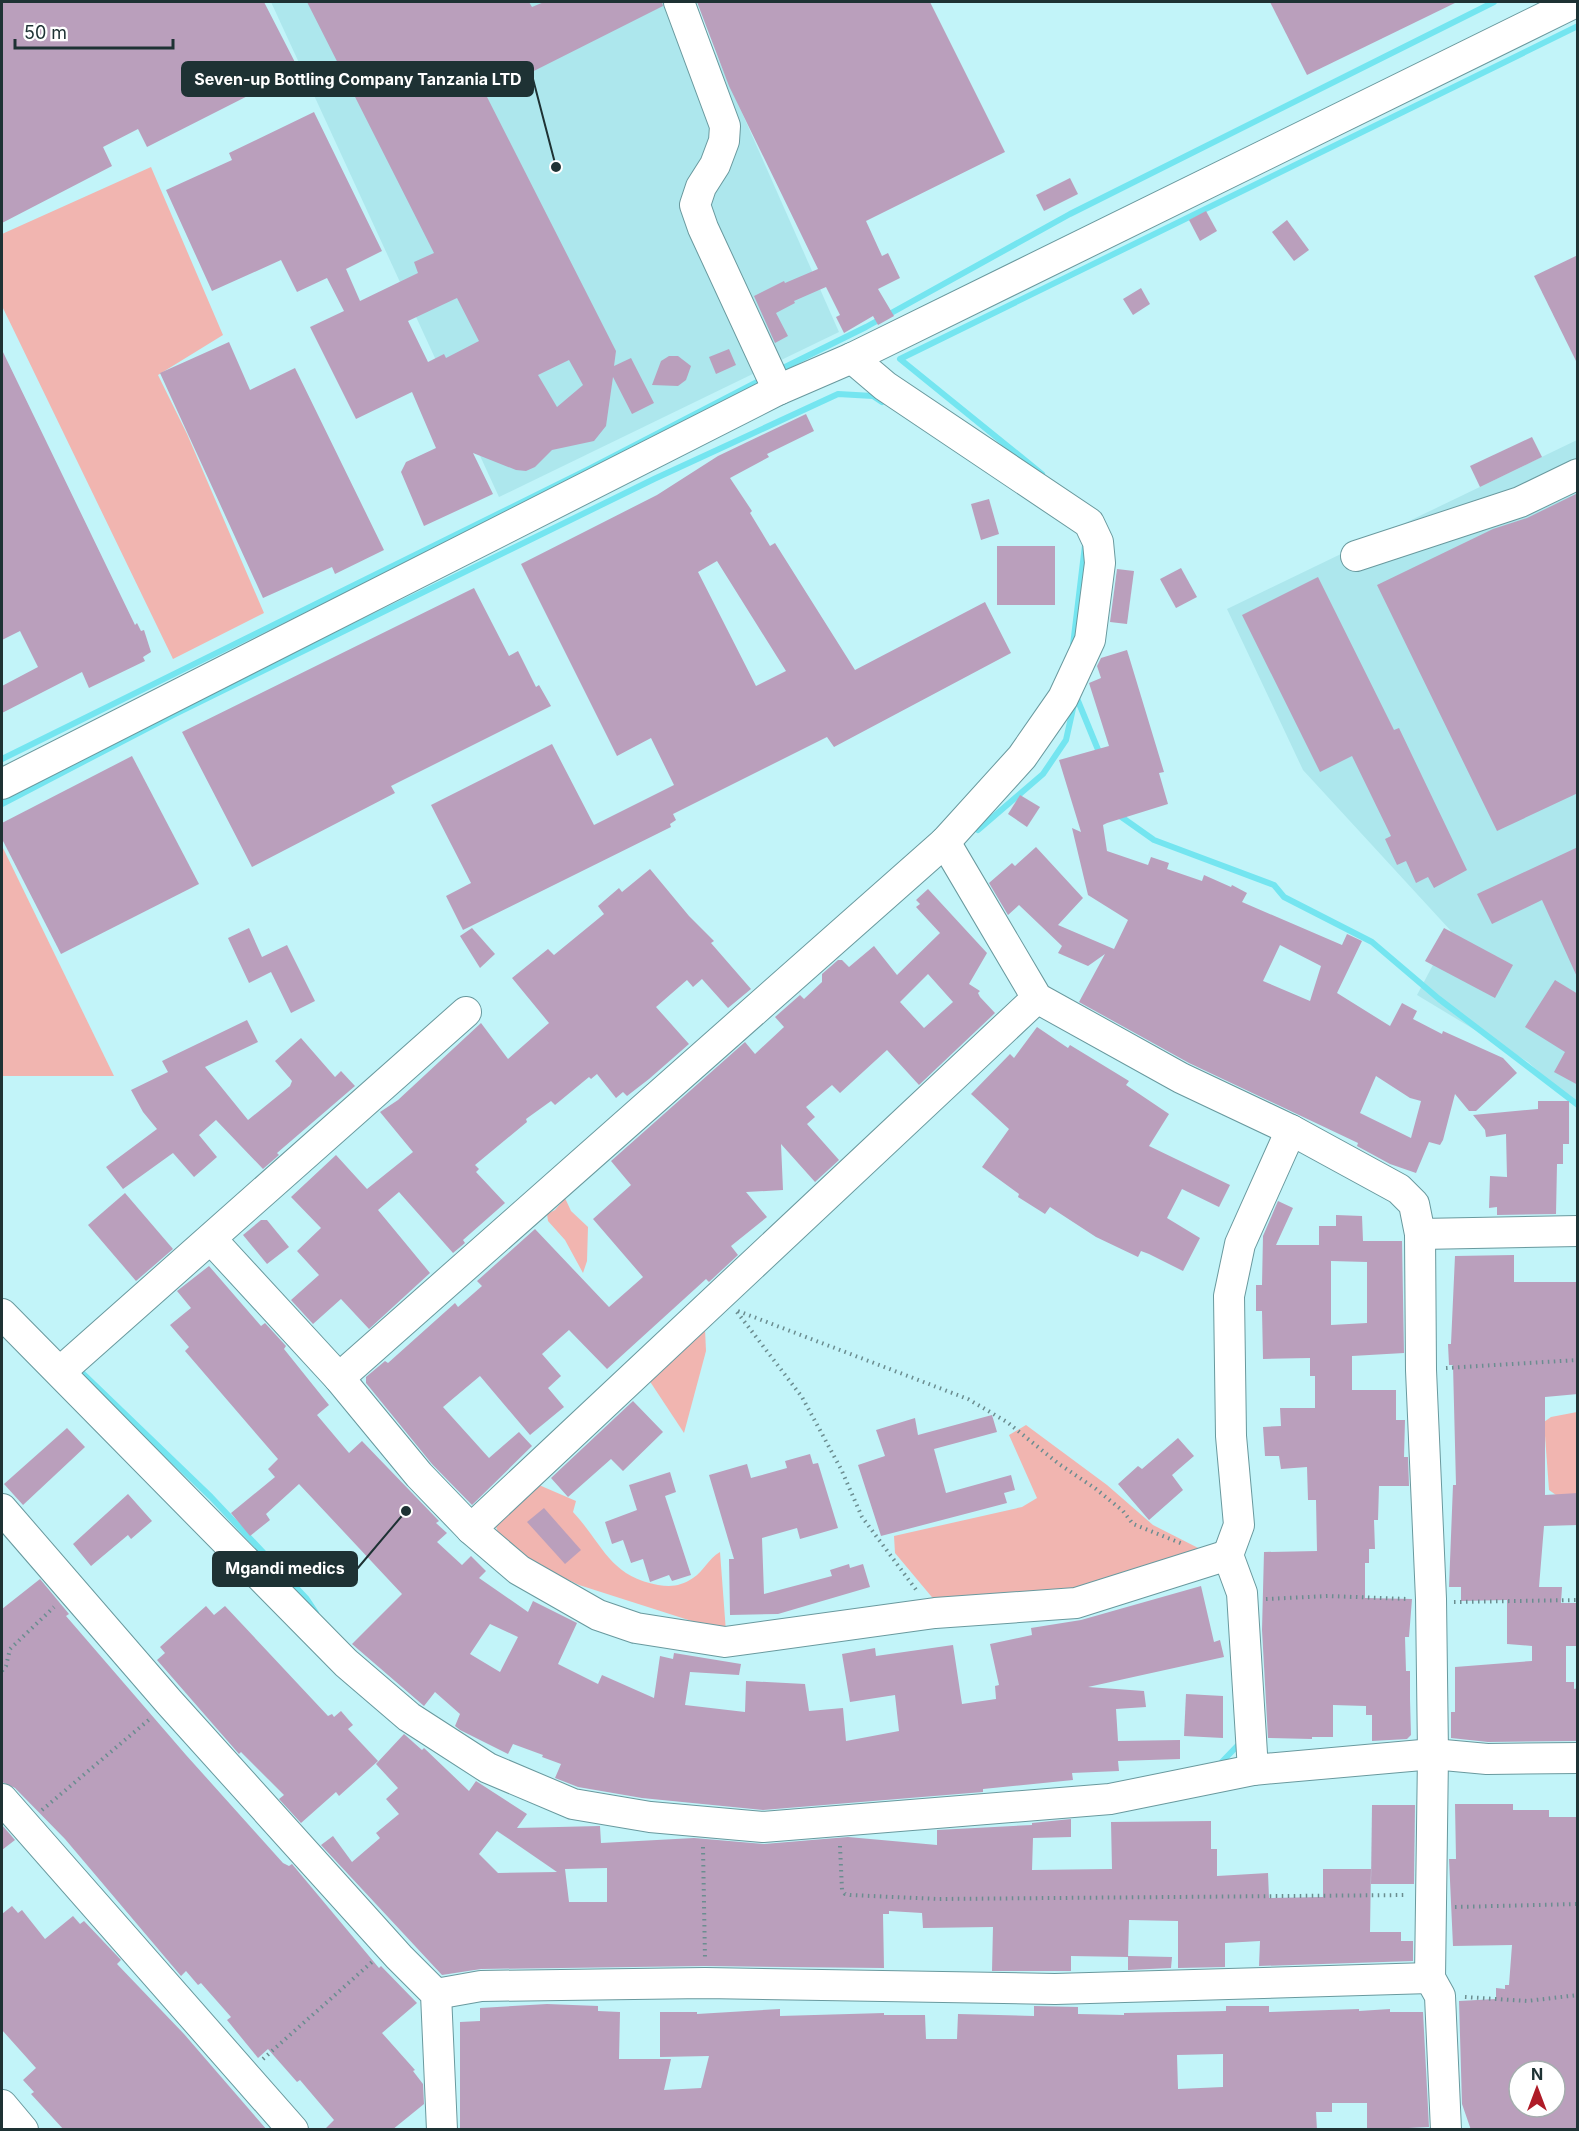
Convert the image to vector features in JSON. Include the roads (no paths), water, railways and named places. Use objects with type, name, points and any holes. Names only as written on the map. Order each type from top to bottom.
[{"type":"street","points":[[679,2],[725,126],[724,141],[715,165],[701,187],[695,205],[703,228],[778,390]]},
{"type":"street","points":[[2,784],[778,390],[852,358],[1576,2]]},
{"type":"street","points":[[339,1378],[945,842],[1022,757],[1063,698],[1090,640],[1101,563],[1098,542],[1089,524],[1078,514],[885,386],[852,358]]},
{"type":"street","points":[[1356,556],[1520,502],[1578,474]]},
{"type":"street","points":[[945,842],[1037,998],[1181,1078],[1291,1130],[1408,1196],[1417,1212],[1420,1234],[1421,1370],[1431,1599],[1433,1754],[1430,1901],[1446,2130]]},
{"type":"street","points":[[471,1529],[725,1305],[1037,998]]},
{"type":"street","points":[[61,1371],[466,1012]]},
{"type":"street","points":[[211,1239],[339,1378],[419,1474],[471,1529],[519,1570],[598,1615],[636,1628],[725,1642],[935,1612],[1076,1604],[1222,1558],[1239,1526],[1231,1436],[1229,1296],[1240,1244],[1291,1130]]},
{"type":"street","points":[[1420,1234],[1578,1232]]},
{"type":"street","points":[[2,1314],[61,1371],[346,1663],[409,1717],[488,1768],[573,1804],[650,1817],[763,1827],[1110,1798],[1197,1784],[1253,1770],[1433,1754],[1487,1759],[1578,1758]]},
{"type":"street","points":[[2,1509],[170,1702],[436,1994],[442,2130]]},
{"type":"street","points":[[1222,1558],[1242,1593],[1253,1770]]},
{"type":"street","points":[[2,1798],[292,2130]]},
{"type":"street","points":[[436,1994],[481,1986],[705,1983],[1055,1989],[1435,1987]]},
{"type":"street","points":[[2,2105],[23,2130]]},
{"type":"waterway","points":[[777,371],[866,327],[1070,214],[1494,2]]},
{"type":"waterway","points":[[1042,474],[900,359],[1578,26]]},
{"type":"waterway","points":[[2,759],[589,469],[763,379]]},
{"type":"waterway","points":[[2,804],[173,715],[654,479],[838,394],[873,396],[882,402]]},
{"type":"waterway","points":[[1073,645],[1085,545]]},
{"type":"waterway","points":[[1076,696],[1101,757]]},
{"type":"waterway","points":[[978,830],[1043,774],[1066,740],[1074,704]]},
{"type":"waterway","points":[[1118,812],[1120,816],[1154,840],[1274,885],[1284,897],[1372,942],[1439,999],[1578,1105]]},
{"type":"waterway","points":[[76,1367],[211,1497],[306,1598],[316,1613]]},
{"type":"waterway","points":[[1217,1767],[1241,1742]]},
{"type":"place","name":"Seven-up Bottling Company Tanzania LTD","points":[[556,167]]},
{"type":"place","name":"Mgandi medics","points":[[406,1511]]}]
